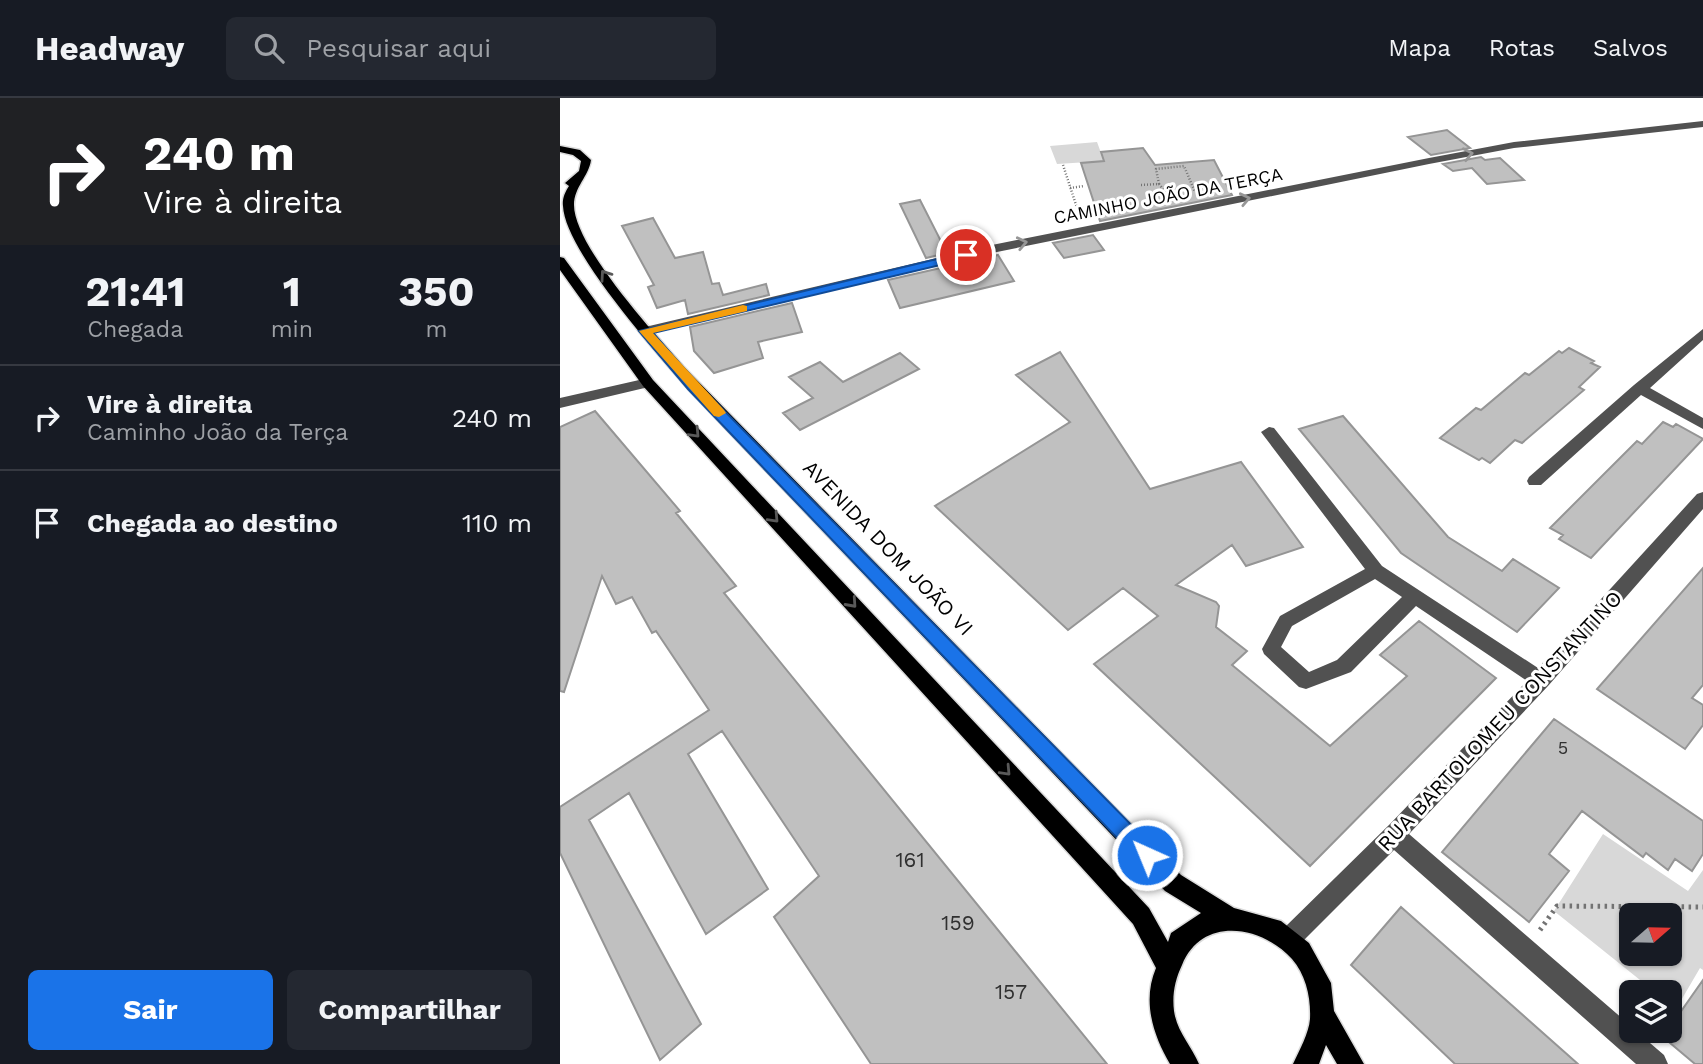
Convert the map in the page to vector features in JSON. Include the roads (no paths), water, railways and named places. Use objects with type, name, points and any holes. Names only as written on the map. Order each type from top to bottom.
[{"type":"main road","points":[[560,188],[580,176],[586,168],[586,160],[581,154],[562,147]]},
{"type":"main road","name":"AVENIDA DOM JOÃO VI","points":[[580,176],[572,190],[570,214],[597,263],[645,331],[693,386],[1173,883],[1228,917]]},
{"type":"main road","points":[[560,261],[648,383],[1141,916],[1167,964]]},
{"type":"main road","points":[[1186,1064],[1175,1050],[1164,1024],[1161,1002],[1167,964],[1188,934],[1207,922],[1228,917],[1250,918],[1271,925],[1290,938],[1309,960],[1321,988],[1324,1018],[1318,1046],[1306,1064]]},
{"type":"main road","points":[[1324,1018],[1351,1064]]},
{"type":"street","name":"CAMINHO JOÃO DA TERÇA","points":[[645,331],[1084,230],[1514,145],[1703,124]]},
{"type":"street","points":[[1535,481],[1703,333]]},
{"type":"street","points":[[560,403],[648,383]]},
{"type":"street","points":[[1639,388],[1703,424]]},
{"type":"street","points":[[1269,432],[1376,571],[1541,680]]},
{"type":"street","name":"RUA BARTOLOMEU CONSTANTINO","points":[[1290,938],[1395,836],[1541,680],[1703,498]]},
{"type":"street","points":[[1376,571],[1286,621],[1271,649],[1306,681],[1345,666],[1415,597]]},
{"type":"street","points":[[1395,836],[1655,1064]]}]
